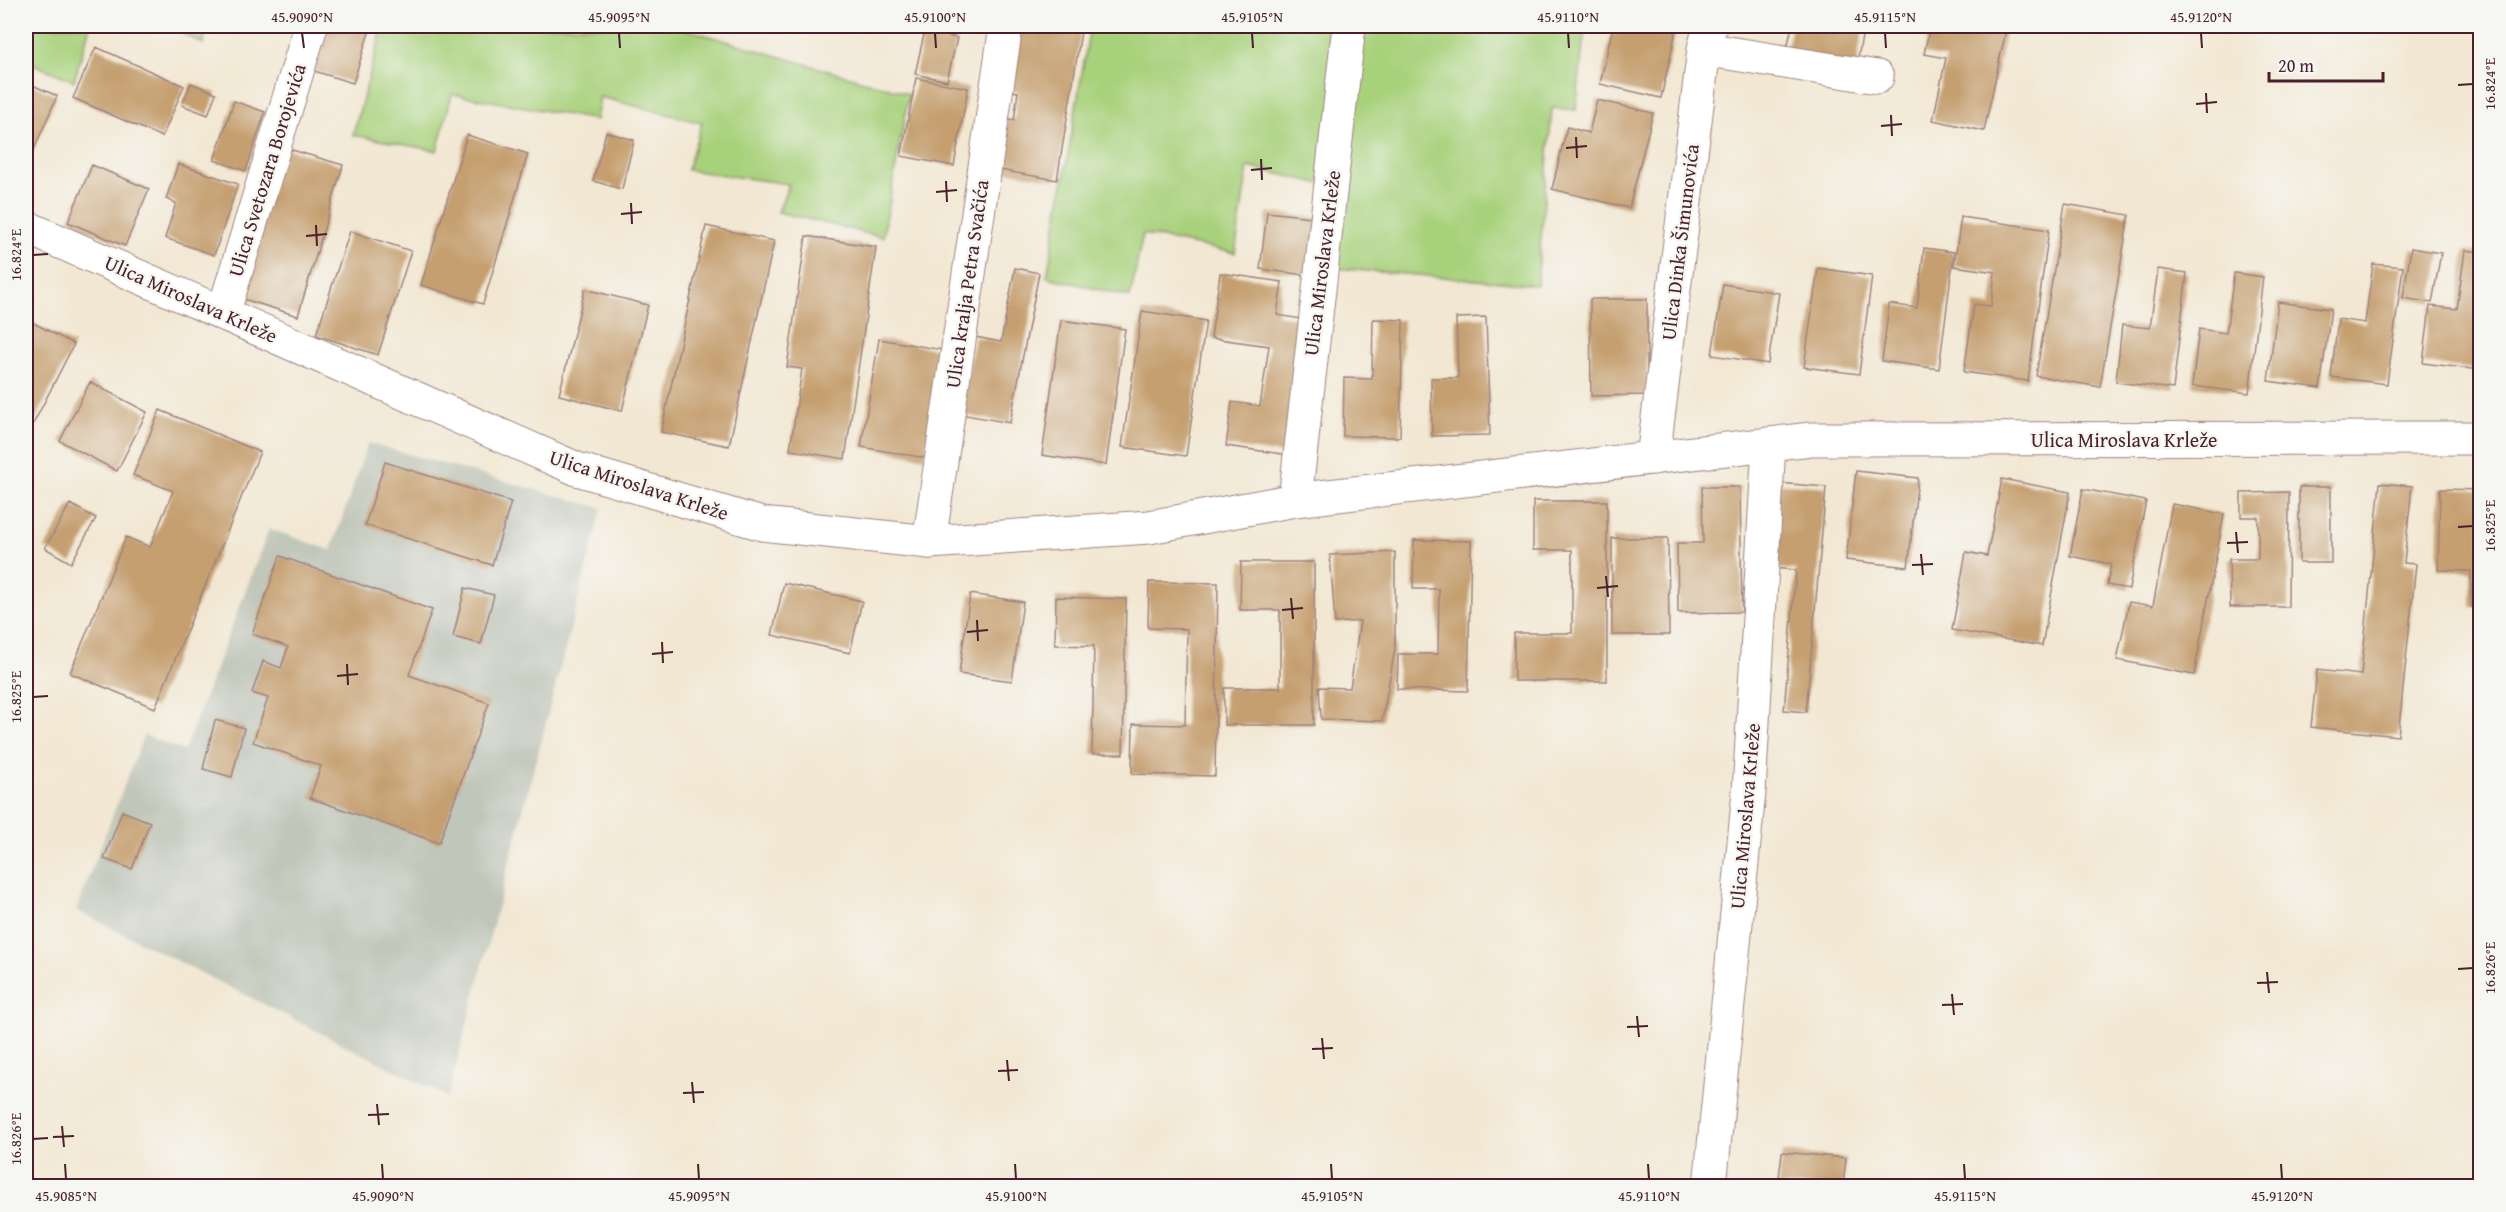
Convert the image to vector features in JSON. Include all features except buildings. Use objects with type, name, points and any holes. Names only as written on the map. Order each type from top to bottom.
[{"type":"main road","name":"Ulica Svetozara Borojevića","points":[[223,314],[310,26]]},
{"type":"main road","name":"Ulica kralja Petra Svačića","points":[[929,542],[1006,26]]},
{"type":"main road","name":"Ulica Miroslava Krleže","points":[[1295,500],[1349,26]]},
{"type":"main road","points":[[1707,37],[1877,77]]},
{"type":"main road","name":"Ulica Dinka Šimunovića","points":[[1653,458],[1707,37]]},
{"type":"main road","name":"Ulica Miroslava Krleže","points":[[26,227],[577,469],[762,524],[929,542],[1149,527],[1295,500],[1811,439],[2481,438]]},
{"type":"main road","name":"Ulica Miroslava Krleže","points":[[1710,1186],[1749,792],[1769,444]]},
{"type":"shaded area","points":[[368,443],[602,508],[448,1097],[76,910],[144,735],[184,751],[269,529],[331,550]]},
{"type":"green space","points":[[35,26],[90,26],[74,81],[26,61],[26,42]]},
{"type":"green space","points":[[168,26],[208,26],[203,44]]},
{"type":"green space","points":[[383,26],[685,26],[685,29],[909,94],[883,237],[778,212],[789,184],[687,170],[702,123],[600,97],[596,120],[452,94],[437,151],[353,135]]},
{"type":"green space","points":[[1090,26],[1585,26],[1576,110],[1552,108],[1537,285],[1321,267],[1331,186],[1248,167],[1235,253],[1143,234],[1130,297],[1047,277]]}]
